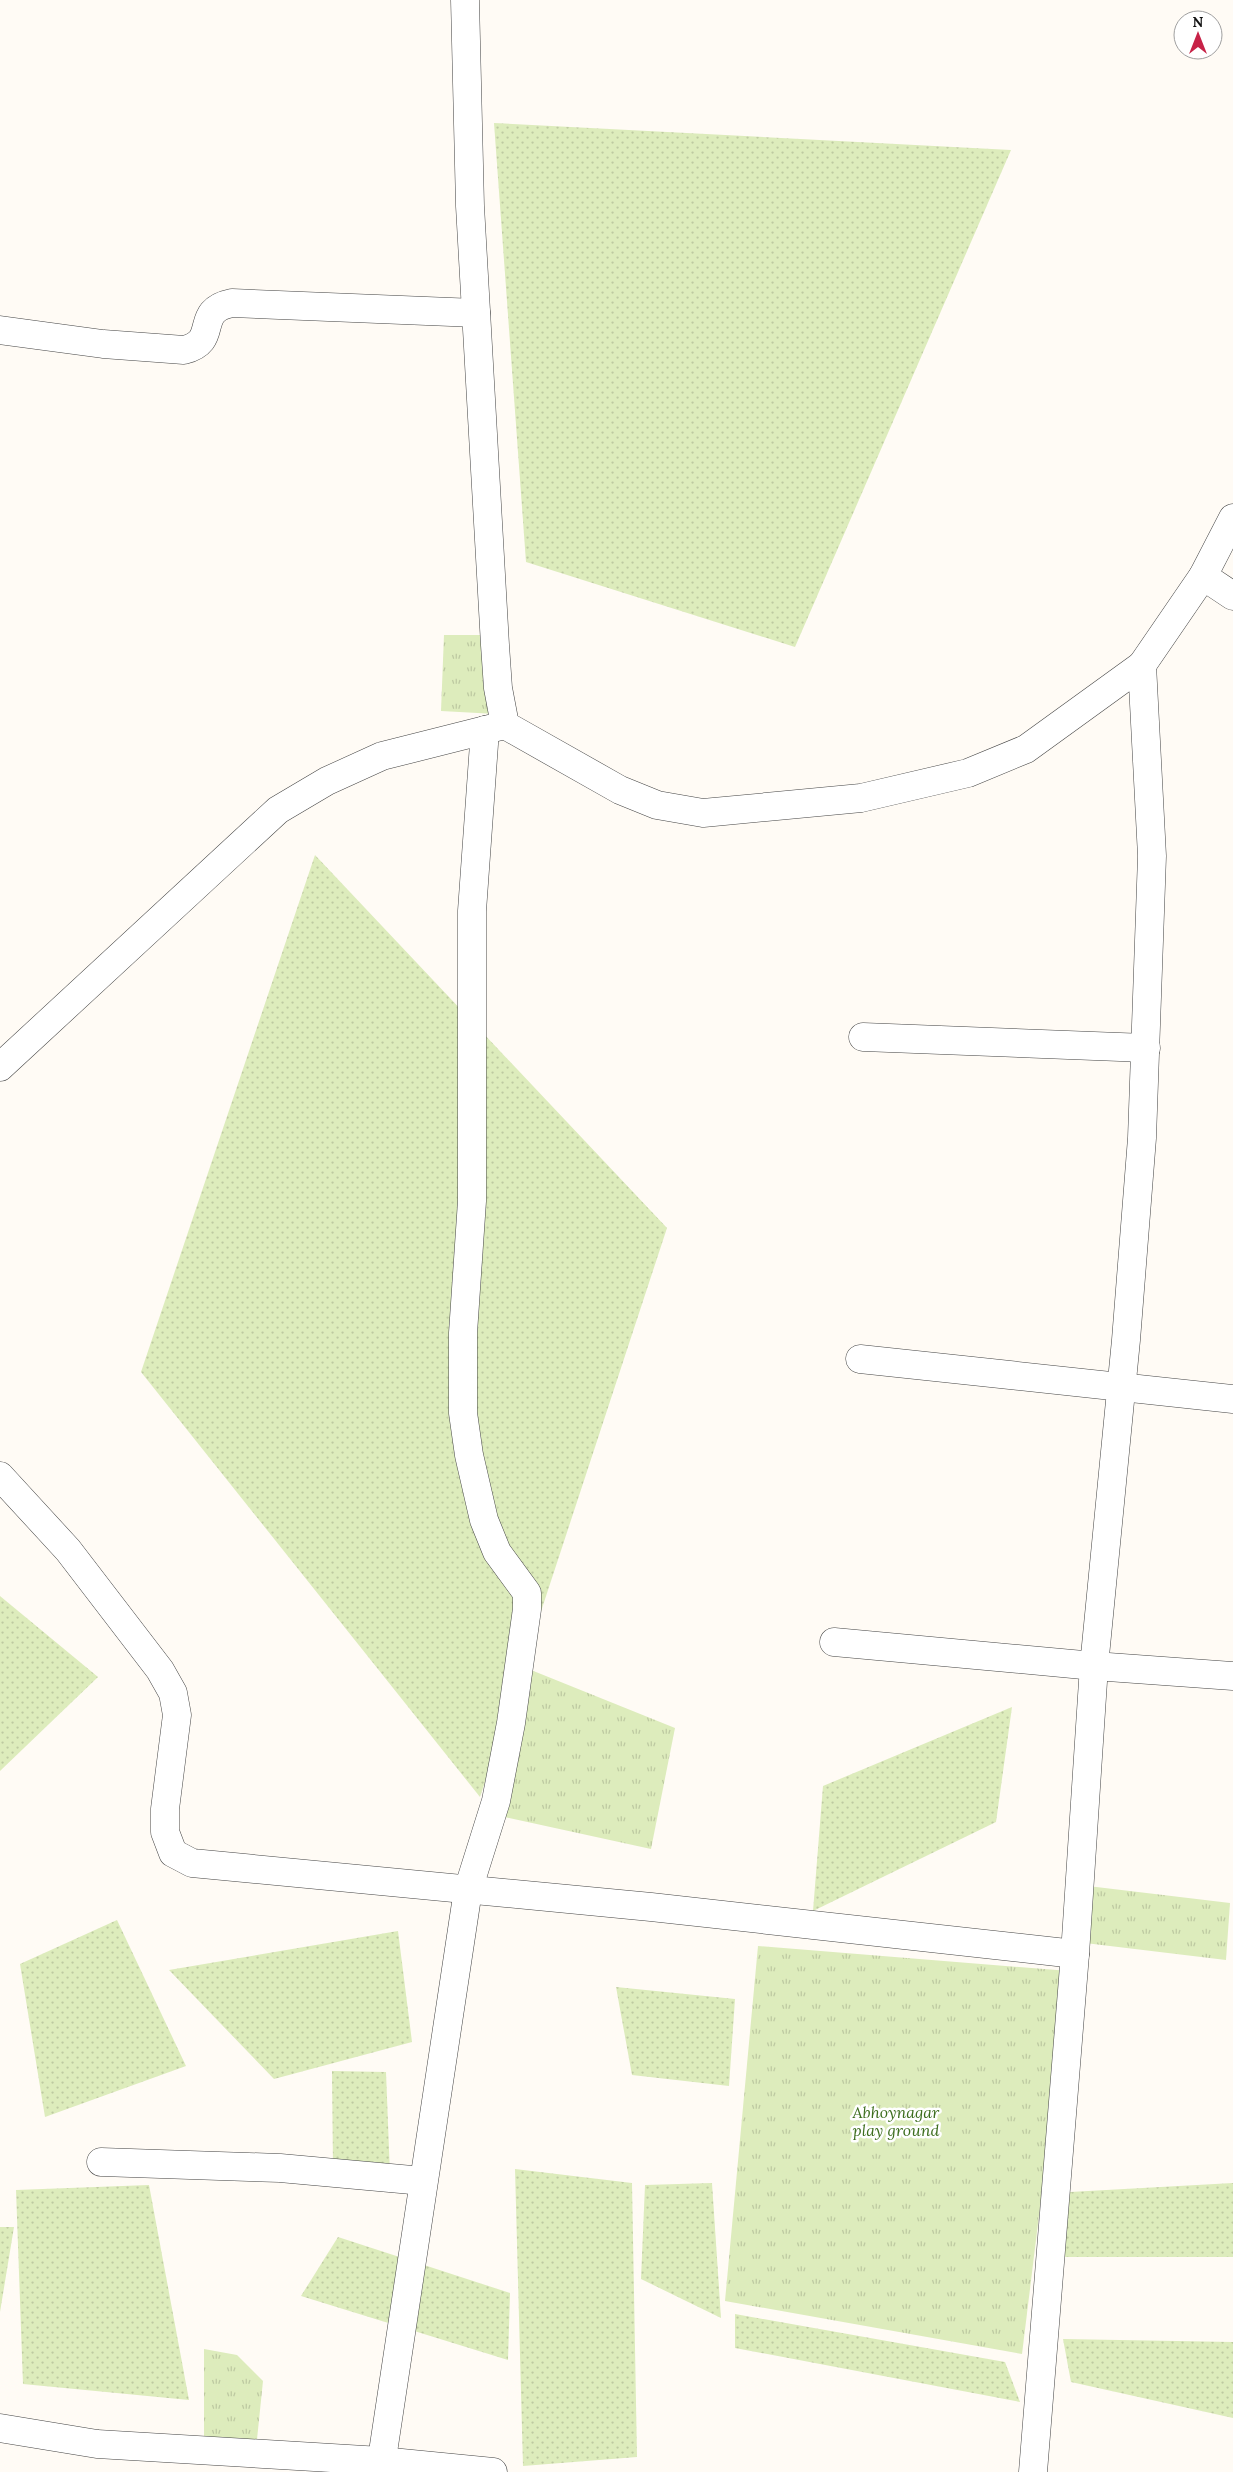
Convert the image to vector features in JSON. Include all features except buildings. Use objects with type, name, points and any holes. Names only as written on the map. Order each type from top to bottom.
[{"type":"street","points":[[381,2466],[468,1890],[496,1801],[511,1723],[527,1608],[527,1593],[497,1552],[484,1520],[469,1455],[463,1413],[462,1333],[472,1201],[472,912],[495,728],[498,688],[470,206],[466,0]]},
{"type":"street","points":[[0,330],[103,344],[184,350],[196,347],[203,339],[212,312],[219,305],[232,303],[476,313]]},
{"type":"street","points":[[0,1067],[278,810],[326,781],[382,756],[495,728],[620,790],[657,806],[703,813],[851,799],[968,774],[1026,749],[1142,665],[1203,576],[1233,518]]},
{"type":"street","points":[[1203,576],[1233,596]]},
{"type":"street","points":[[1033,2472],[1075,1954],[1094,1666],[1121,1387],[1142,1138],[1152,856],[1142,665]]},
{"type":"street","points":[[863,1037],[1146,1048]]},
{"type":"street","points":[[860,1359],[1233,1399]]},
{"type":"street","points":[[0,1476],[68,1550],[160,1670],[173,1693],[177,1715],[165,1809],[166,1832],[173,1852],[192,1863],[1075,1954]]},
{"type":"street","points":[[834,1642],[1094,1666],[1233,1676]]},
{"type":"street","points":[[101,2162],[280,2168],[423,2181]]},
{"type":"street","points":[[0,2428],[97,2444],[381,2466],[493,2472]]},
{"type":"green space","points":[[494,123],[1011,150],[795,647],[526,562]]},
{"type":"green space","points":[[444,635],[490,635],[496,714],[441,711]]},
{"type":"green space","points":[[315,855],[667,1228],[480,1797],[141,1372]]},
{"type":"green space","points":[[0,1596],[98,1677],[0,1771]]},
{"type":"green space","points":[[531,1670],[675,1728],[651,1849],[504,1817]]},
{"type":"green space","points":[[1012,1707],[996,1822],[813,1911],[823,1786]]},
{"type":"green space","points":[[1088,1886],[1230,1903],[1226,1960],[1085,1943]]},
{"type":"green space","points":[[117,1920],[186,2066],[45,2117],[20,1964]]},
{"type":"green space","points":[[398,1931],[412,2042],[274,2079],[169,1970]]},
{"type":"green space","name":"Abhoynagar play ground","points":[[758,1946],[1069,1971],[1022,2354],[725,2301]]},
{"type":"green space","points":[[616,1987],[735,1999],[729,2086],[632,2075]]},
{"type":"green space","points":[[332,2071],[386,2072],[390,2175],[333,2168]]},
{"type":"green space","points":[[515,2169],[632,2183],[637,2457],[523,2466]]},
{"type":"green space","points":[[712,2183],[721,2318],[641,2279],[645,2185]]},
{"type":"green space","points":[[1233,2183],[1233,2257],[1062,2257],[1070,2192]]},
{"type":"green space","points":[[149,2185],[189,2400],[23,2384],[16,2190]]},
{"type":"green space","points":[[0,2227],[14,2227],[0,2312]]},
{"type":"green space","points":[[338,2237],[510,2293],[508,2360],[301,2296]]},
{"type":"green space","points":[[735,2314],[1005,2362],[1020,2402],[735,2348]]},
{"type":"green space","points":[[1063,2339],[1233,2342],[1233,2418],[1071,2382]]},
{"type":"green space","points":[[204,2349],[237,2355],[263,2381],[256,2449],[204,2442]]}]
